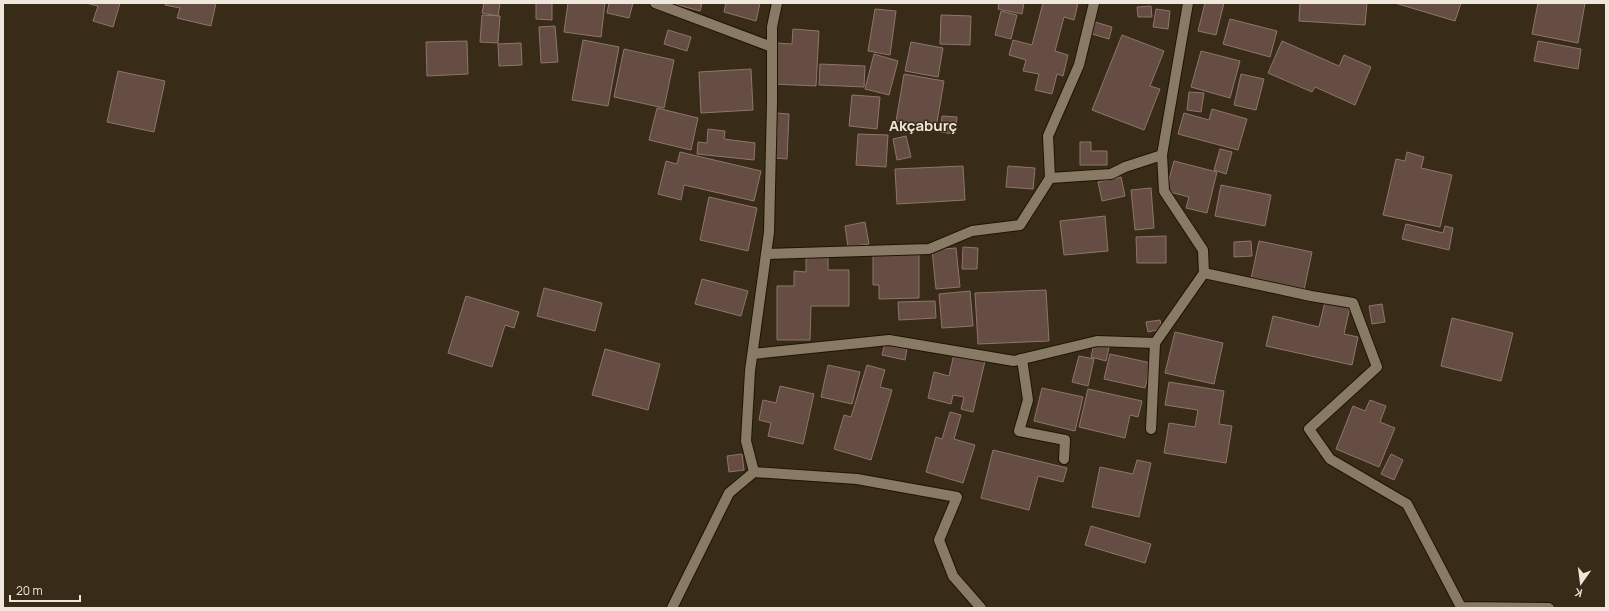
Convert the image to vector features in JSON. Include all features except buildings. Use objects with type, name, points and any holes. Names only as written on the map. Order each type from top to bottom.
[{"type":"street","points":[[655,3],[772,47]]},
{"type":"street","points":[[754,472],[746,441],[753,354],[769,232],[772,27],[777,3]]},
{"type":"street","points":[[766,254],[929,249],[972,231],[1020,226],[1050,178],[1048,136],[1079,65],[1094,3]]},
{"type":"street","points":[[1151,429],[1155,343],[1204,273],[1203,250],[1164,191],[1162,155],[1188,3]]},
{"type":"street","points":[[1050,178],[1111,174],[1125,167],[1162,155]]},
{"type":"street","points":[[1204,273],[1311,296],[1353,303],[1376,367],[1309,430],[1330,459],[1407,504],[1461,607],[1549,608]]},
{"type":"street","points":[[753,354],[889,340],[1014,361],[1097,341],[1155,343]]},
{"type":"street","points":[[1022,359],[1028,400],[1019,431],[1065,440],[1064,459]]},
{"type":"street","points":[[672,608],[730,493],[754,472],[857,478],[957,497],[939,540],[953,576],[981,608]]},
{"type":"district","name":"Akçaburç","points":[[923,126]]}]
